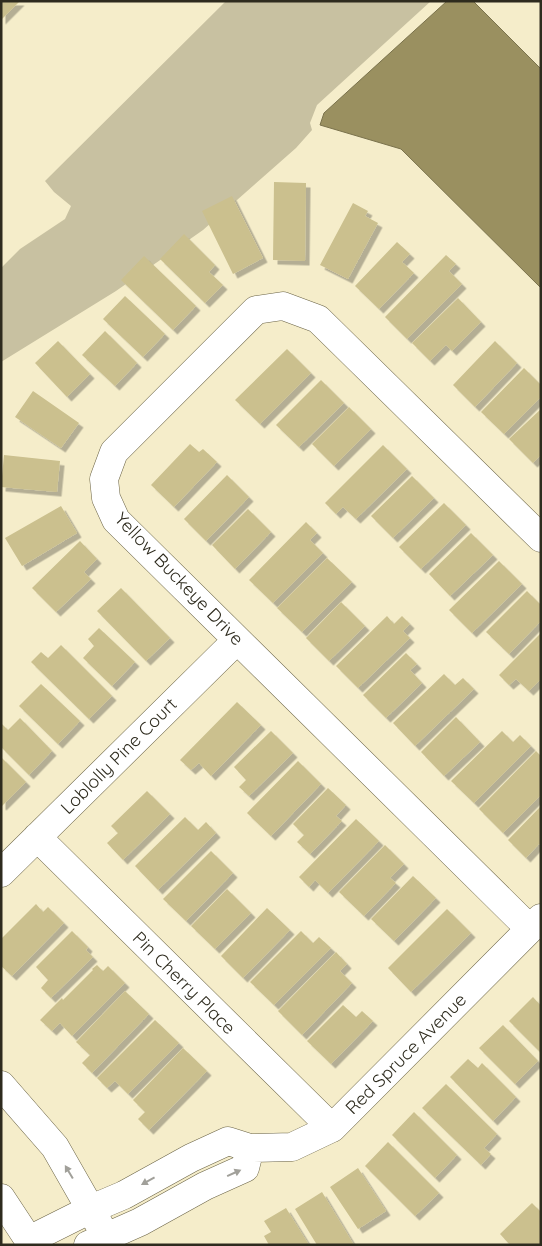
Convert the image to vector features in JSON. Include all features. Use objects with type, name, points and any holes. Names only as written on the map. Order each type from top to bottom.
[{"type":"street","name":"Yellow Buckeye Drive","points":[[535,924],[237,640],[116,520],[106,498],[104,478],[114,452],[256,310],[283,306],[318,319],[541,538]]},
{"type":"street","name":"Loblolly Pine Court","points":[[1,873],[237,640]]},
{"type":"street","name":"Pin Cherry Place","points":[[37,837],[332,1128]]},
{"type":"street","name":"Red Spruce Avenue","points":[[30,1242],[91,1208],[124,1194],[191,1158],[228,1141],[250,1148],[292,1147],[332,1128],[535,924]]},
{"type":"street","points":[[1,1085],[55,1148],[91,1208],[102,1242],[205,1186],[245,1168],[250,1148]]},
{"type":"street","points":[[191,1158],[205,1186]]},
{"type":"street","points":[[1,1198],[30,1242]]},
{"type":"shaded area","points":[[226,1],[431,1],[317,105],[310,123],[312,130],[296,148],[203,230],[116,291],[1,362],[1,268],[20,249],[65,219],[71,206],[54,192],[45,181]]},
{"type":"shaded area","points":[[447,1],[473,1],[541,69],[541,288],[401,149],[320,125],[324,113]]},
{"type":"building","points":[[1,1],[20,1],[1,20]]},
{"type":"building","points":[[274,182],[306,183],[305,261],[273,260]]},
{"type":"building","points":[[232,196],[263,258],[233,274],[202,211]]},
{"type":"building","points":[[353,203],[368,211],[365,216],[378,223],[348,279],[320,265]]},
{"type":"building","points":[[184,234],[215,265],[209,272],[223,285],[205,303],[160,259]]},
{"type":"building","points":[[397,242],[410,254],[402,262],[414,273],[379,309],[355,286]]},
{"type":"building","points":[[446,255],[456,264],[449,271],[462,284],[407,339],[385,317]]},
{"type":"building","points":[[144,256],[196,306],[173,330],[121,280]]},
{"type":"building","points":[[125,296],[165,334],[143,357],[103,319]]},
{"type":"building","points":[[458,298],[481,322],[452,351],[446,345],[430,361],[412,343]]},
{"type":"building","points":[[105,331],[137,363],[115,386],[82,355]]},
{"type":"building","points":[[58,341],[90,374],[67,397],[35,363]]},
{"type":"building","points":[[495,341],[517,363],[475,407],[453,385]]},
{"type":"building","points":[[287,349],[311,373],[260,424],[235,400]]},
{"type":"building","points":[[524,368],[541,385],[541,397],[504,434],[481,412]]},
{"type":"building","points":[[321,380],[344,403],[299,447],[276,425]]},
{"type":"building","points":[[33,391],[79,423],[61,448],[15,417]]},
{"type":"building","points":[[349,407],[371,429],[334,466],[312,444]]},
{"type":"building","points":[[541,409],[541,455],[533,463],[509,439]]},
{"type":"building","points":[[190,444],[199,452],[203,449],[217,462],[174,507],[151,485]]},
{"type":"building","points":[[383,445],[407,469],[356,519],[343,507],[336,514],[325,503]]},
{"type":"building","points":[[4,455],[60,461],[57,492],[1,487]]},
{"type":"building","points":[[227,475],[249,497],[206,541],[184,519]]},
{"type":"building","points":[[412,476],[434,498],[393,538],[371,516]]},
{"type":"building","points":[[444,503],[466,525],[421,569],[399,547]]},
{"type":"building","points":[[61,506],[77,533],[22,566],[5,538]]},
{"type":"building","points":[[248,509],[271,532],[235,569],[212,545]]},
{"type":"building","points":[[306,522],[317,533],[310,540],[323,553],[273,603],[249,580]]},
{"type":"building","points":[[471,533],[493,555],[450,596],[429,574]]},
{"type":"building","points":[[80,541],[97,559],[84,572],[91,579],[56,612],[32,588]]},
{"type":"building","points":[[327,558],[352,582],[302,632],[277,608]]},
{"type":"building","points":[[499,561],[522,584],[472,633],[449,610]]},
{"type":"building","points":[[121,588],[170,638],[146,661],[97,611]]},
{"type":"building","points":[[527,591],[541,605],[541,621],[509,654],[486,632]]},
{"type":"building","points":[[341,602],[365,626],[329,661],[306,638]]},
{"type":"building","points":[[387,616],[394,624],[402,616],[410,624],[403,631],[410,638],[358,688],[336,666]]},
{"type":"building","points":[[99,628],[135,662],[112,686],[83,658],[94,646],[88,639]]},
{"type":"building","points":[[541,633],[541,679],[529,691],[516,679],[509,685],[499,675]]},
{"type":"building","points":[[61,645],[112,696],[89,719],[31,662],[41,652],[48,658]]},
{"type":"building","points":[[406,653],[417,664],[410,670],[422,683],[386,718],[363,695]]},
{"type":"building","points":[[444,674],[455,685],[463,678],[474,689],[415,746],[393,723]]},
{"type":"building","points":[[41,684],[80,721],[58,744],[19,706]]},
{"type":"building","points":[[237,702],[261,725],[211,776],[199,763],[191,770],[180,760]]},
{"type":"building","points":[[456,717],[480,742],[444,776],[421,752]]},
{"type":"building","points":[[20,718],[52,751],[29,775],[1,747],[1,723],[8,730]]},
{"type":"building","points":[[271,731],[293,753],[249,796],[239,787],[246,780],[234,767]]},
{"type":"building","points":[[502,731],[513,742],[520,735],[531,746],[474,803],[451,781]]},
{"type":"building","points":[[536,751],[541,756],[541,795],[503,833],[479,809]]},
{"type":"building","points":[[1,757],[26,782],[2,806],[1,805]]},
{"type":"building","points":[[298,761],[321,784],[271,836],[247,813]]},
{"type":"building","points":[[328,788],[346,805],[336,816],[342,821],[310,854],[297,842],[304,835],[293,824]]},
{"type":"building","points":[[147,791],[170,814],[123,860],[107,843],[118,833],[111,826]]},
{"type":"building","points":[[541,806],[541,846],[539,844],[526,858],[508,840]]},
{"type":"building","points":[[185,817],[198,830],[206,822],[216,833],[158,890],[135,866]]},
{"type":"building","points":[[356,819],[379,841],[328,893],[315,880],[309,887],[299,877]]},
{"type":"building","points":[[385,845],[404,864],[390,878],[396,883],[364,916],[339,892]]},
{"type":"building","points":[[211,851],[233,873],[186,921],[163,899]]},
{"type":"building","points":[[413,876],[436,898],[394,941],[371,919]]},
{"type":"building","points":[[227,889],[251,913],[215,949],[191,926]]},
{"type":"building","points":[[36,904],[43,912],[48,907],[64,923],[12,976],[1,966],[1,939]]},
{"type":"building","points":[[267,908],[290,930],[243,978],[221,956]]},
{"type":"building","points":[[447,909],[471,933],[411,992],[388,968]]},
{"type":"building","points":[[72,931],[88,947],[86,950],[93,957],[51,998],[41,988],[48,980],[36,967]]},
{"type":"building","points":[[301,931],[313,943],[319,937],[331,948],[274,1005],[250,982]]},
{"type":"building","points":[[336,952],[347,964],[340,971],[352,983],[302,1035],[278,1011]]},
{"type":"building","points":[[97,965],[103,971],[108,966],[125,983],[72,1036],[60,1023],[52,1031],[40,1020],[62,998],[63,1000]]},
{"type":"building","points":[[125,991],[149,1014],[92,1073],[82,1063],[90,1055],[76,1042]]},
{"type":"building","points":[[533,997],[541,1006],[541,1053],[509,1021]]},
{"type":"building","points":[[343,1005],[356,1017],[362,1011],[373,1021],[331,1064],[307,1041]]},
{"type":"building","points":[[155,1020],[179,1043],[128,1094],[115,1081],[107,1088],[97,1078]]},
{"type":"building","points":[[503,1025],[538,1061],[515,1084],[479,1048]]},
{"type":"building","points":[[183,1048],[207,1071],[149,1130],[138,1119],[145,1112],[133,1100]]},
{"type":"building","points":[[468,1059],[478,1068],[482,1063],[516,1097],[493,1121],[450,1077]]},
{"type":"building","points":[[446,1084],[497,1134],[484,1148],[491,1154],[481,1165],[422,1108]]},
{"type":"building","points":[[414,1112],[457,1155],[435,1178],[392,1135]]},
{"type":"building","points":[[388,1142],[439,1193],[415,1216],[365,1166]]},
{"type":"building","points":[[358,1168],[386,1211],[358,1229],[330,1187]]},
{"type":"building","points":[[322,1192],[354,1245],[317,1245],[295,1209]]},
{"type":"building","points":[[532,1203],[541,1212],[541,1245],[510,1245],[500,1234]]},
{"type":"building","points":[[286,1208],[309,1245],[269,1245],[264,1236],[271,1232],[264,1221]]}]
